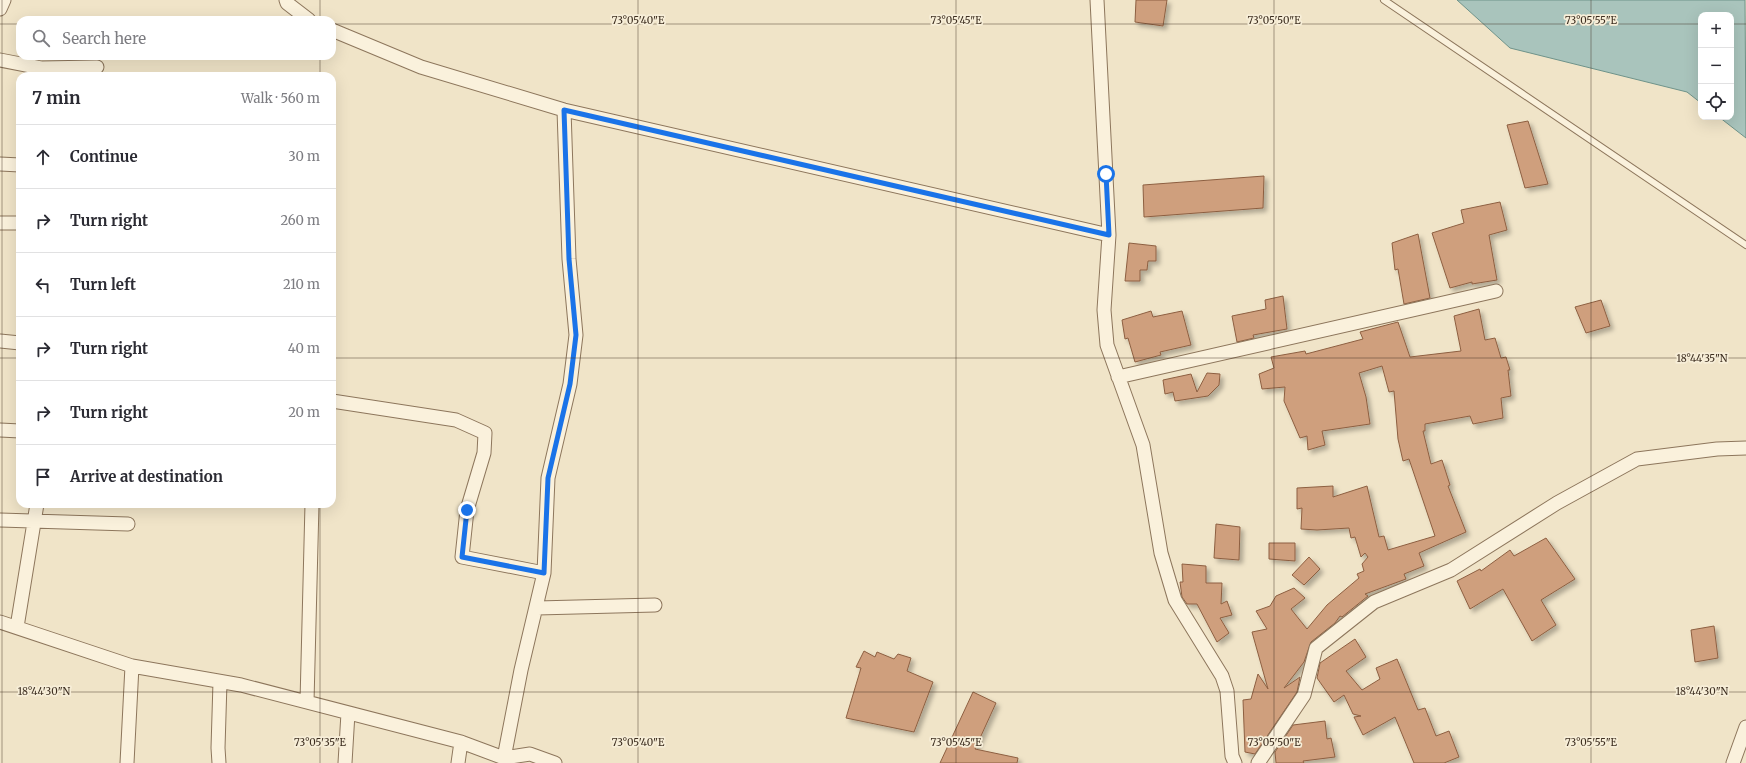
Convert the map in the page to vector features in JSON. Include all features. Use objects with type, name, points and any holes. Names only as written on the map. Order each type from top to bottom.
[{"type":"street","points":[[0,9],[4,0]]},
{"type":"street","points":[[286,0],[287,3],[304,16]]},
{"type":"street","points":[[1097,0],[1109,235],[1104,328],[1107,345],[1143,445],[1161,554],[1175,600],[1222,676],[1227,691],[1232,756],[1235,763]]},
{"type":"street","points":[[336,32],[421,66],[564,110],[1109,235]]},
{"type":"street","points":[[0,60],[41,68],[97,66]]},
{"type":"street","points":[[504,758],[521,670],[537,608],[544,573],[548,478],[570,384],[576,335],[569,259],[564,110]]},
{"type":"street","points":[[0,164],[16,165]]},
{"type":"street","points":[[0,223],[16,223]]},
{"type":"street","points":[[1118,377],[1496,291]]},
{"type":"street","points":[[0,341],[16,343]]},
{"type":"street","points":[[336,402],[456,420],[485,433],[484,453],[467,510],[462,557],[544,573]]},
{"type":"street","points":[[0,430],[16,431]]},
{"type":"street","points":[[1258,763],[1304,696],[1316,648],[1374,602],[1451,570],[1557,503],[1636,459],[1717,449],[1746,448]]},
{"type":"street","points":[[17,627],[36,508]]},
{"type":"street","points":[[307,702],[310,525],[312,508]]},
{"type":"street","points":[[0,520],[128,524]]},
{"type":"street","points":[[537,608],[655,605]]},
{"type":"street","points":[[0,622],[132,666],[220,682],[307,702],[461,742],[504,758],[530,754],[555,763]]},
{"type":"street","points":[[127,763],[132,666]]},
{"type":"street","points":[[219,763],[220,682]]},
{"type":"street","points":[[345,763],[348,713]]},
{"type":"street","points":[[1733,763],[1746,727]]},
{"type":"street","points":[[458,763],[461,742]]},
{"type":"lane","points":[[1384,0],[1746,245]]},
{"type":"water","points":[[1457,0],[1745,0],[1746,138],[1723,120],[1734,120],[1734,12],[1698,12],[1698,101],[1687,92],[1510,48]]},
{"type":"building","points":[[1136,0],[1167,0],[1163,26],[1135,22]]},
{"type":"building","points":[[1528,121],[1548,184],[1525,188],[1507,125]]},
{"type":"building","points":[[1264,176],[1263,208],[1144,217],[1143,185]]},
{"type":"building","points":[[1500,202],[1507,230],[1489,235],[1497,280],[1472,284],[1472,282],[1450,288],[1432,233],[1464,223],[1461,210]]},
{"type":"building","points":[[1418,234],[1430,298],[1404,304],[1398,269],[1395,270],[1392,243]]},
{"type":"building","points":[[1129,243],[1156,246],[1156,261],[1148,261],[1147,270],[1140,270],[1140,281],[1125,281]]},
{"type":"building","points":[[1283,296],[1287,329],[1253,335],[1254,338],[1237,342],[1232,316],[1266,309],[1265,300]]},
{"type":"building","points":[[1601,300],[1610,326],[1586,333],[1575,307]]},
{"type":"building","points":[[1479,309],[1485,340],[1495,338],[1501,358],[1506,357],[1510,370],[1508,370],[1511,396],[1501,398],[1503,418],[1473,424],[1470,416],[1425,424],[1425,431],[1423,431],[1431,464],[1442,460],[1450,485],[1448,486],[1466,532],[1419,553],[1424,566],[1404,574],[1406,579],[1365,594],[1368,596],[1342,617],[1340,616],[1335,623],[1311,642],[1304,662],[1284,688],[1300,677],[1297,692],[1255,754],[1245,752],[1243,700],[1251,699],[1258,674],[1268,689],[1252,632],[1267,629],[1256,611],[1270,606],[1276,596],[1294,588],[1305,598],[1291,609],[1307,629],[1327,605],[1359,578],[1357,574],[1364,571],[1362,564],[1368,557],[1365,553],[1361,557],[1355,537],[1351,538],[1349,528],[1317,530],[1301,529],[1302,508],[1297,509],[1297,488],[1333,486],[1333,497],[1367,486],[1379,537],[1384,536],[1388,550],[1435,536],[1409,459],[1403,461],[1398,439],[1394,391],[1389,392],[1382,366],[1359,373],[1366,397],[1370,424],[1322,431],[1325,445],[1308,450],[1307,436],[1300,438],[1284,401],[1285,387],[1262,389],[1259,374],[1274,368],[1271,357],[1305,351],[1306,354],[1363,339],[1360,332],[1398,322],[1410,357],[1461,351],[1454,316]]},
{"type":"building","points":[[1151,311],[1153,317],[1182,311],[1191,345],[1160,352],[1161,355],[1135,362],[1128,338],[1125,339],[1122,320]]},
{"type":"building","points":[[1207,373],[1220,374],[1219,385],[1208,396],[1175,401],[1173,392],[1165,394],[1163,380],[1191,374],[1197,392]]},
{"type":"building","points":[[1216,524],[1240,527],[1239,560],[1214,558]]},
{"type":"building","points":[[1546,538],[1575,579],[1541,600],[1556,625],[1532,641],[1503,589],[1470,609],[1457,581],[1480,569],[1481,571],[1510,550],[1514,556]]},
{"type":"building","points":[[1269,543],[1295,543],[1295,561],[1269,559]]},
{"type":"building","points":[[1309,557],[1320,569],[1304,585],[1292,575]]},
{"type":"building","points":[[1182,564],[1206,566],[1206,583],[1222,583],[1221,604],[1227,601],[1232,615],[1220,618],[1229,633],[1217,642],[1197,604],[1187,604],[1182,597],[1180,582],[1183,582]]},
{"type":"building","points":[[1714,626],[1718,658],[1695,662],[1691,630]]},
{"type":"building","points":[[1355,639],[1366,657],[1346,671],[1362,690],[1380,679],[1376,668],[1397,659],[1418,710],[1425,708],[1436,736],[1449,731],[1459,757],[1444,763],[1414,763],[1395,717],[1363,735],[1354,717],[1361,716],[1353,714],[1344,695],[1334,702],[1317,678],[1320,663]]},
{"type":"building","points":[[864,651],[875,657],[877,652],[894,659],[898,654],[911,658],[907,671],[933,682],[914,732],[846,718],[861,668],[856,667]]},
{"type":"building","points":[[973,692],[996,703],[975,749],[1018,758],[1017,763],[940,763]]},
{"type":"building","points":[[1325,721],[1327,739],[1331,738],[1335,757],[1303,761],[1304,763],[1276,763],[1275,752],[1293,725]]},
{"type":"route","points":[[467,510],[462,557],[544,573],[548,478],[570,384],[576,335],[569,259],[564,110],[1109,235],[1106,174]]}]
